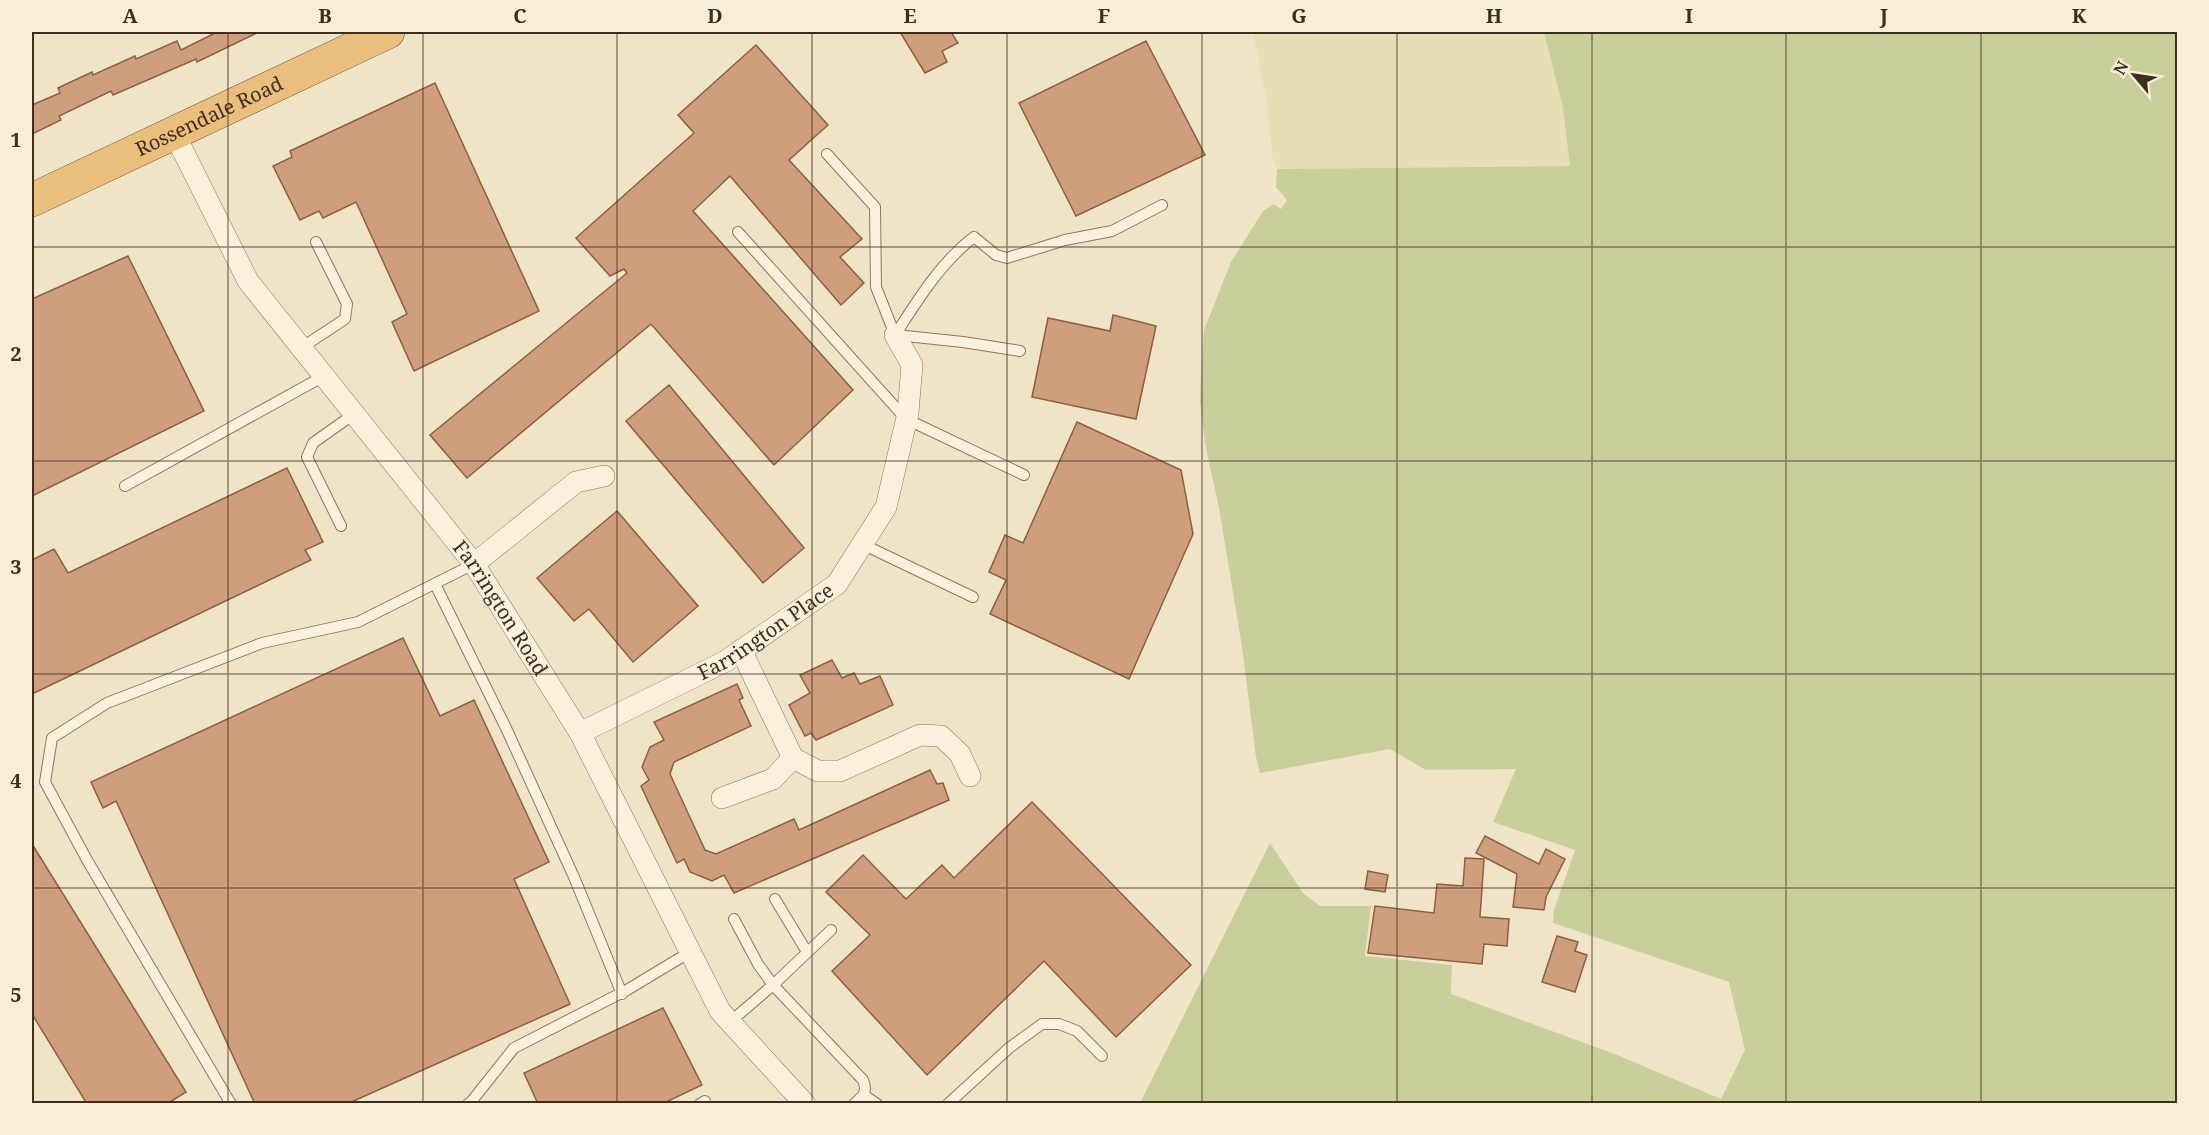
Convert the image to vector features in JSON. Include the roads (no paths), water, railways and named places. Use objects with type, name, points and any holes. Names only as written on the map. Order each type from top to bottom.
[{"type":"highway","name":"Rossendale Road","points":[[32,200],[388,32]]},
{"type":"street","name":"Farrington Road","points":[[174,133],[248,281],[474,564],[580,733],[720,1011],[801,1102]]},
{"type":"street","name":"Farrington Place","points":[[580,733],[726,661],[837,584],[886,507],[906,419],[912,364],[895,335]]},
{"type":"street","points":[[474,564],[576,482],[604,476]]},
{"type":"street","points":[[741,650],[793,758],[818,771],[840,771],[920,735],[941,736],[960,754],[970,776]]},
{"type":"street","points":[[722,798],[773,779],[793,758]]},
{"type":"lane","points":[[827,154],[875,207],[876,287],[895,335]]},
{"type":"lane","points":[[895,335],[922,293],[942,268],[960,248],[974,237],[996,255],[1007,258],[1065,240],[1112,231],[1162,206]]},
{"type":"lane","points":[[738,232],[906,419],[1024,475]]},
{"type":"lane","points":[[301,348],[345,319],[347,304],[316,242]]},
{"type":"lane","points":[[895,335],[1020,351]]},
{"type":"lane","points":[[125,486],[324,376]]},
{"type":"lane","points":[[341,526],[307,457],[313,443],[354,414]]},
{"type":"lane","points":[[862,544],[973,597]]},
{"type":"lane","points":[[231,1104],[87,860],[45,782],[52,738],[107,703],[262,643],[358,622],[474,564]]},
{"type":"lane","points":[[435,584],[506,728],[574,877],[622,994]]},
{"type":"lane","points":[[775,898],[807,952]]},
{"type":"lane","points":[[734,919],[758,964],[773,985],[863,1080],[866,1087],[864,1095],[854,1104]]},
{"type":"lane","points":[[730,1022],[831,930]]},
{"type":"lane","points":[[468,1104],[514,1048],[622,994],[690,952]]},
{"type":"lane","points":[[948,1104],[1009,1048],[1042,1024],[1059,1024],[1077,1031],[1102,1056]]},
{"type":"lane","points":[[864,1095],[877,1104]]}]
